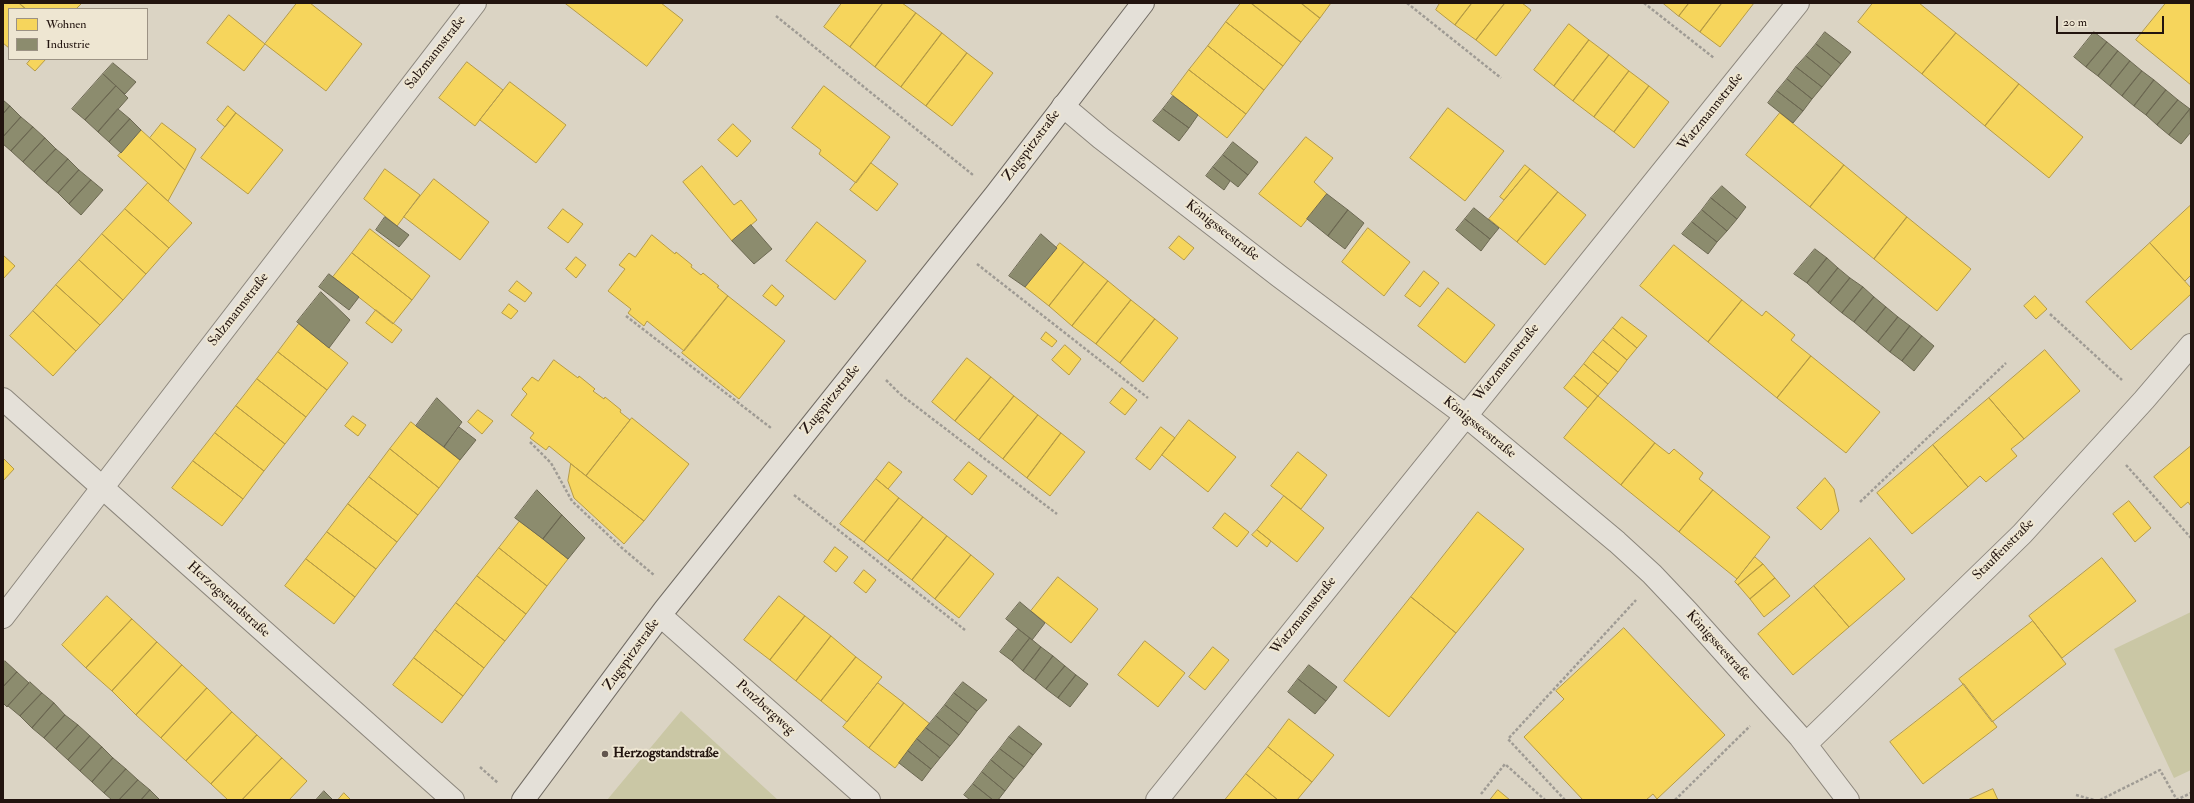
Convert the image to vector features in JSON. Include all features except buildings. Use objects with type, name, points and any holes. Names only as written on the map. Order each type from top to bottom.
[{"type":"street","name":"Salzmannstraße","points":[[3,617],[474,3]]},
{"type":"street","name":"Zugspitzstraße","points":[[524,800],[678,594],[794,446],[996,194],[1143,3]]},
{"type":"street","name":"Watzmannstraße","points":[[1157,800],[1465,415],[1798,3]]},
{"type":"street","name":"Königsseestraße","points":[[1064,106],[1101,138],[1274,272],[1465,415],[1652,574],[1806,744],[1848,800]]},
{"type":"street","name":"Stauffenstraße","points":[[1806,744],[2022,534],[2144,400],[2191,345]]},
{"type":"street","name":"Herzogstandstraße","points":[[3,399],[453,800]]},
{"type":"street","name":"Penzbergweg","points":[[661,616],[869,800]]},
{"type":"path","points":[[1407,3],[1501,78]]},
{"type":"path","points":[[1644,3],[1738,77]]},
{"type":"path","points":[[776,16],[996,194]]},
{"type":"path","points":[[954,246],[1148,398]]},
{"type":"path","points":[[2050,314],[2144,400]]},
{"type":"path","points":[[626,316],[794,446]]},
{"type":"path","points":[[865,358],[900,394],[1057,514]]},
{"type":"path","points":[[1860,502],[2006,363]]},
{"type":"path","points":[[530,442],[551,463],[572,501],[622,548],[678,594]]},
{"type":"path","points":[[2106,442],[2191,538]]},
{"type":"path","points":[[771,477],[965,630]]},
{"type":"path","points":[[1564,800],[1508,739],[1628,608]]},
{"type":"path","points":[[1675,800],[1771,704]]},
{"type":"path","points":[[1481,794],[1506,764],[1545,800]]},
{"type":"path","points":[[2100,800],[2160,770],[2176,800],[2191,793]]},
{"type":"path","points":[[2076,795],[2094,800]]},
{"type":"shaded area","points":[[2191,612],[2191,770],[2174,778],[2114,649]]},
{"type":"shaded area","points":[[681,711],[778,800],[607,800]]},
{"type":"place","name":"Herzogstandstraße","points":[[605,754]]}]
